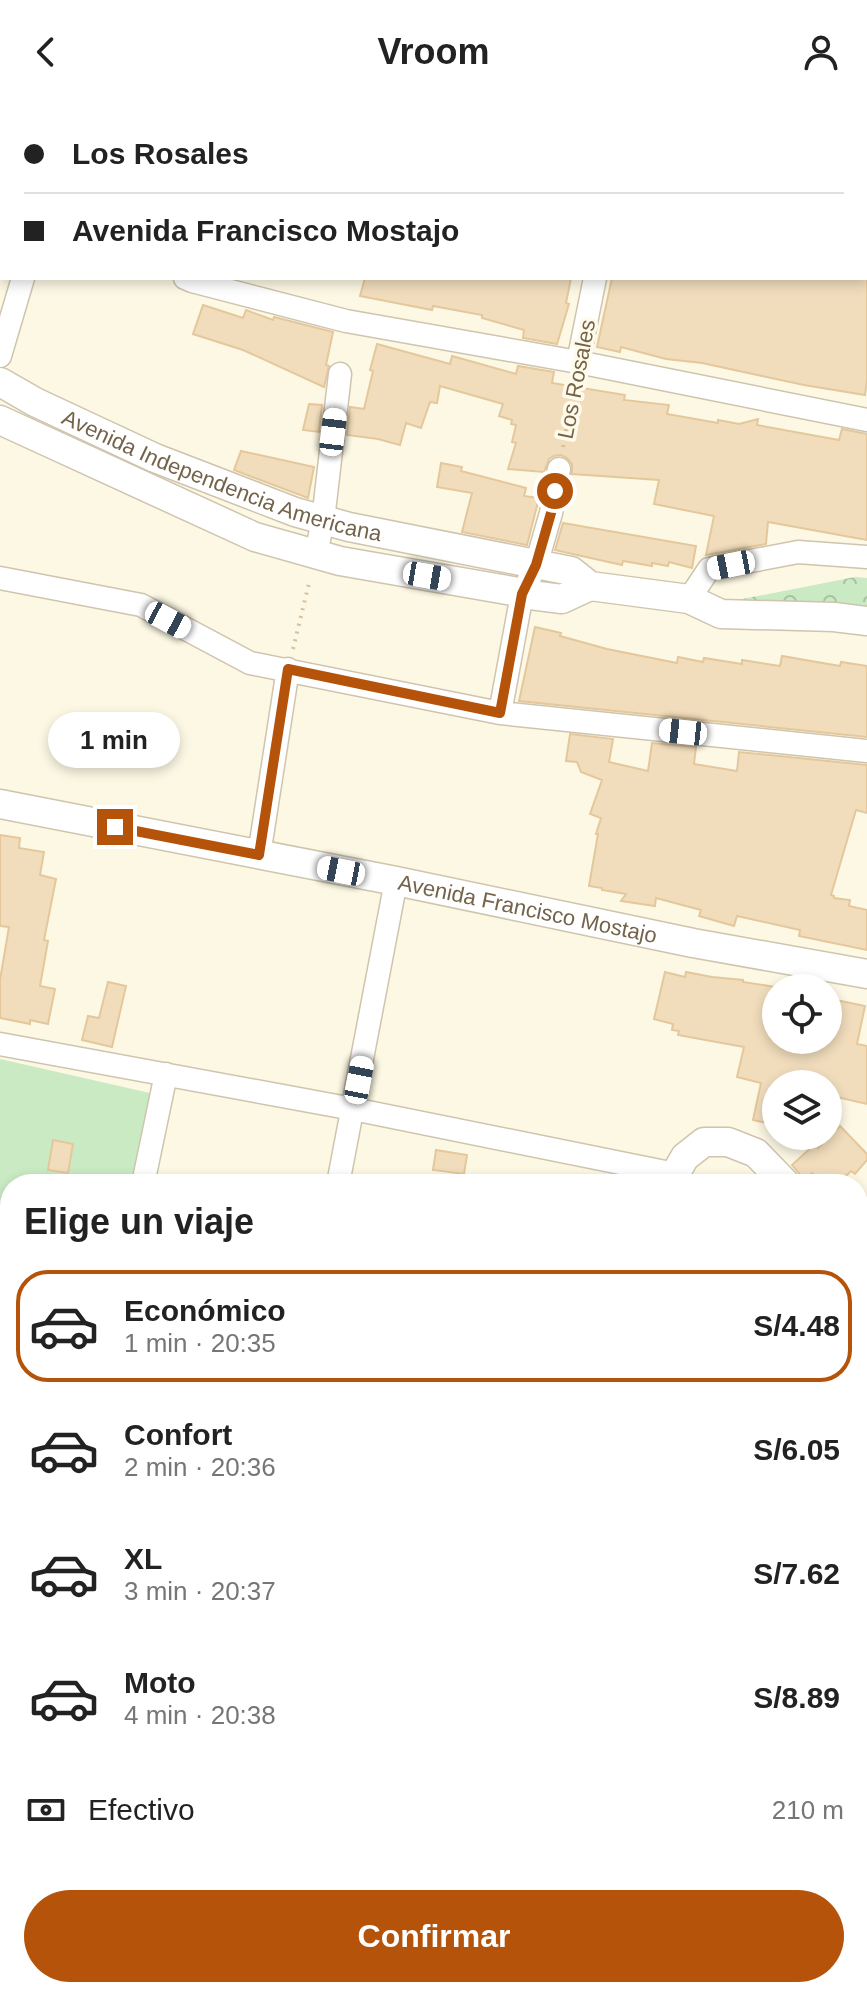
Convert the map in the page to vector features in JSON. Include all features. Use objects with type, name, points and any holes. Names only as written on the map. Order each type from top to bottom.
[{"type":"street","points":[[0,356],[22,280]]},
{"type":"street","points":[[192,280],[346,321],[578,362],[867,420]]},
{"type":"street","name":"Los Rosales","points":[[578,362],[595,280]]},
{"type":"street","points":[[316,554],[323,520],[340,374]]},
{"type":"street","name":"Avenida Independencia Americana","points":[[0,382],[35,402],[155,458],[323,520],[571,571],[590,586],[689,599],[721,614],[834,617],[867,621]]},
{"type":"street","name":"Avenida Independencia Americana","points":[[0,420],[255,537],[340,561],[562,599],[590,586]]},
{"type":"street","name":"Los Rosales","points":[[500,713],[522,594],[536,565],[551,513],[559,469]]},
{"type":"street","points":[[689,599],[709,569],[798,552],[867,557]]},
{"type":"street","points":[[0,578],[141,605],[250,663],[500,713],[867,751]]},
{"type":"street","points":[[259,855],[288,669]]},
{"type":"street","name":"Avenida Francisco Mostajo","points":[[0,804],[693,943],[867,974]]},
{"type":"street","points":[[340,1174],[396,881]]},
{"type":"street","points":[[0,1044],[353,1109],[653,1174]]},
{"type":"street","points":[[145,1174],[166,1074]]},
{"type":"street","points":[[678,1174],[685,1157],[704,1142],[728,1142],[756,1153],[776,1174]]},
{"type":"path","name":"Los Rosales","points":[[559,469],[578,362]]},
{"type":"path","points":[[288,669],[316,554]]},
{"type":"green space","points":[[855,577],[867,578],[867,620],[737,605],[737,600]]},
{"type":"green space","points":[[0,1059],[150,1093],[133,1174],[0,1174]]},
{"type":"building","points":[[364,280],[571,280],[566,303],[569,304],[557,344],[523,338],[524,330],[482,318],[482,315],[433,306],[432,310],[360,296]]},
{"type":"building","points":[[612,280],[867,280],[865,395],[702,363],[666,359],[621,347],[620,352],[597,347]]},
{"type":"building","points":[[203,305],[243,318],[246,310],[273,320],[274,317],[333,332],[324,387],[243,350],[193,334]]},
{"type":"building","points":[[377,344],[450,364],[452,356],[516,374],[518,366],[554,372],[552,383],[625,395],[624,400],[669,405],[667,414],[718,423],[718,420],[739,424],[758,419],[757,425],[839,440],[842,429],[867,434],[867,540],[768,522],[766,544],[706,555],[714,516],[654,504],[659,480],[572,474],[572,464],[561,455],[549,459],[544,472],[508,469],[516,443],[512,442],[516,425],[511,424],[512,420],[499,416],[503,404],[440,386],[437,403],[430,402],[421,428],[406,423],[400,445],[347,435],[350,407],[364,409]]},
{"type":"building","points":[[309,404],[322,405],[319,432],[303,430]]},
{"type":"building","points":[[241,451],[314,467],[308,498],[234,470]]},
{"type":"building","points":[[441,463],[526,488],[524,496],[539,498],[527,545],[462,532],[472,493],[437,487]]},
{"type":"building","points":[[563,523],[696,546],[692,568],[669,562],[668,566],[652,563],[652,566],[623,561],[622,565],[555,550]]},
{"type":"building","points":[[535,627],[607,649],[677,663],[678,657],[703,662],[704,658],[780,666],[782,656],[840,666],[841,662],[867,666],[867,737],[519,701]]},
{"type":"building","points":[[570,734],[613,739],[609,762],[648,771],[652,743],[696,747],[694,764],[737,771],[739,752],[867,765],[867,813],[856,810],[831,895],[850,900],[849,906],[867,910],[867,950],[799,936],[800,930],[737,916],[734,926],[699,916],[701,910],[656,898],[655,906],[621,901],[626,894],[589,886],[601,818],[590,814],[602,780],[581,772],[577,762],[566,761]]},
{"type":"building","points":[[0,835],[20,838],[19,848],[44,852],[40,875],[56,879],[44,940],[48,941],[40,986],[55,989],[48,1024],[0,1018],[0,980],[9,927],[0,926]]},
{"type":"building","points":[[665,972],[685,977],[686,972],[743,980],[762,985],[762,1054],[842,1054],[842,1001],[865,1006],[857,1044],[867,1046],[867,1104],[842,1098],[842,1070],[762,1070],[762,1122],[753,1120],[761,1083],[737,1077],[744,1047],[678,1035],[679,1031],[672,1030],[673,1024],[654,1019]]},
{"type":"building","points":[[108,982],[126,986],[112,1047],[82,1040],[88,1016],[99,1018]]},
{"type":"building","points":[[842,1128],[867,1154],[867,1160],[855,1174],[851,1171],[848,1174],[799,1174],[792,1165],[808,1150],[842,1150]]},
{"type":"building","points":[[53,1140],[73,1144],[68,1173],[48,1170]]},
{"type":"building","points":[[436,1150],[467,1155],[464,1174],[433,1170]]},
{"type":"route","points":[[115,827],[259,855],[288,669],[500,713],[522,594],[536,565],[555,491]]}]
